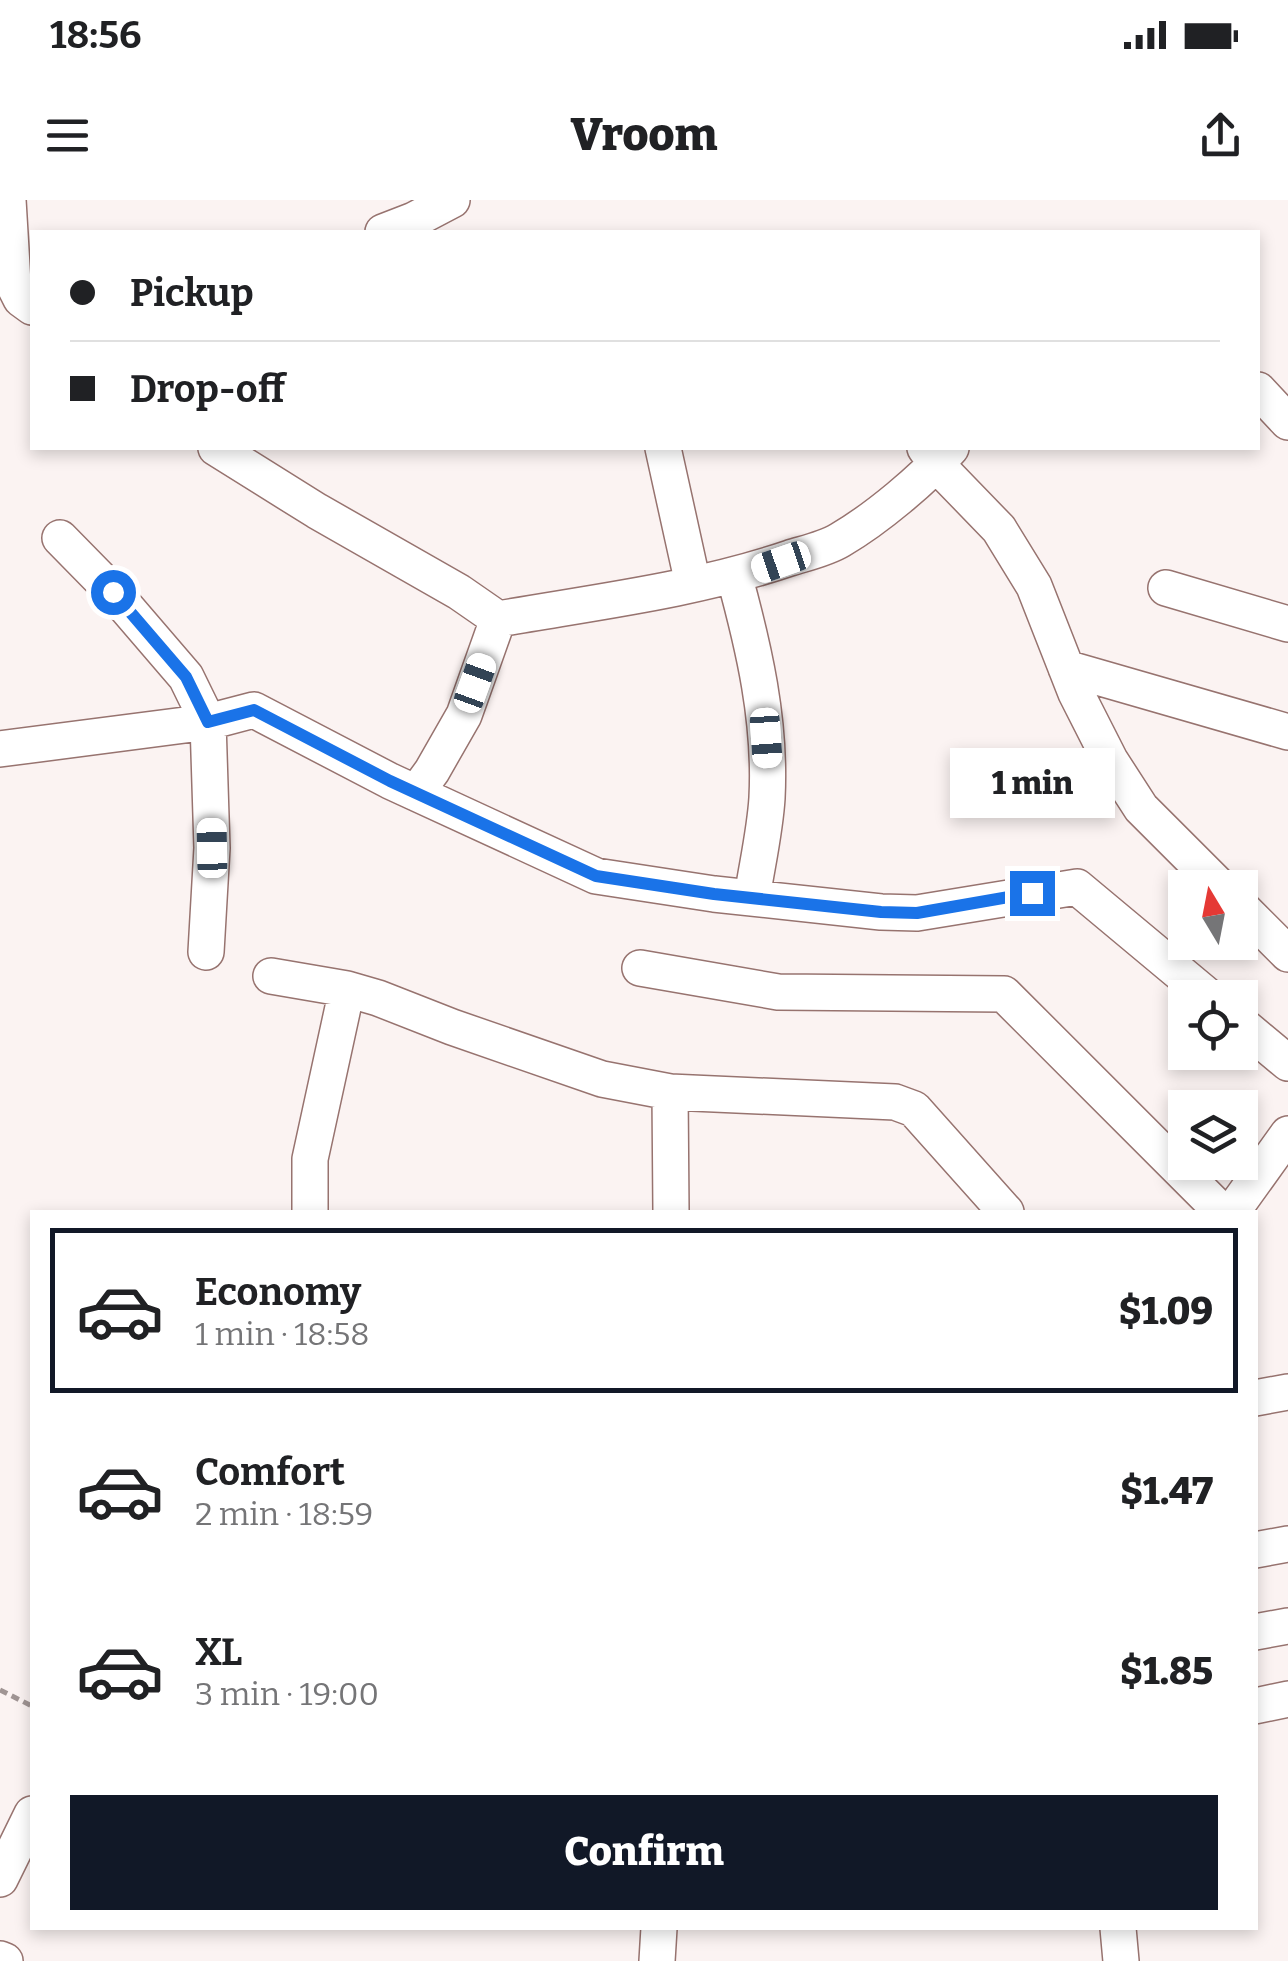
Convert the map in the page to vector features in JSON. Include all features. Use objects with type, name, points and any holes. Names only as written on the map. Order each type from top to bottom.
[{"type":"street","points":[[8,200],[13,283],[21,300],[30,306]]},
{"type":"street","points":[[386,230],[452,200]]},
{"type":"street","points":[[1260,392],[1288,422]]},
{"type":"street","points":[[219,450],[498,619],[752,572],[838,542],[881,511],[938,453],[999,529],[1034,586],[1066,668],[1110,760],[1142,808],[1203,870]]},
{"type":"street","points":[[663,450],[693,584]]},
{"type":"street","points":[[60,538],[113,592],[186,677],[228,716],[416,794],[596,876],[752,898],[917,913],[1077,887],[1188,980]]},
{"type":"street","points":[[734,575],[764,710],[767,801],[752,898]]},
{"type":"street","points":[[1166,588],[1288,624]]},
{"type":"street","points":[[416,794],[464,716],[498,619]]},
{"type":"street","points":[[1066,668],[1288,732]]},
{"type":"street","points":[[0,748],[228,716]]},
{"type":"street","points":[[206,952],[212,848],[228,716]]},
{"type":"street","points":[[1258,924],[1288,954]]},
{"type":"street","points":[[640,968],[778,992],[1004,994],[1220,1210]]},
{"type":"street","points":[[271,976],[346,988],[602,1079],[670,1092],[894,1102],[914,1109],[1004,1210]]},
{"type":"street","points":[[310,1210],[310,1159],[346,988]]},
{"type":"street","points":[[1258,1038],[1288,1063]]},
{"type":"street","points":[[670,1092],[671,1210]]},
{"type":"street","points":[[1233,1210],[1288,1134]]},
{"type":"street","points":[[1258,1397],[1288,1392]]},
{"type":"street","points":[[1258,1549],[1288,1544]]},
{"type":"street","points":[[1258,1631],[1288,1626]]},
{"type":"street","points":[[1258,1705],[1288,1699]]},
{"type":"street","points":[[0,1878],[30,1818]]},
{"type":"street","points":[[658,1961],[659,1930]]},
{"type":"street","points":[[1118,1930],[1121,1961]]},
{"type":"path","points":[[0,1690],[30,1705]]},
{"type":"route","points":[[113,592],[186,677],[208,722],[254,710],[390,781],[596,876],[714,894],[881,912],[917,913],[1032,893]]}]
